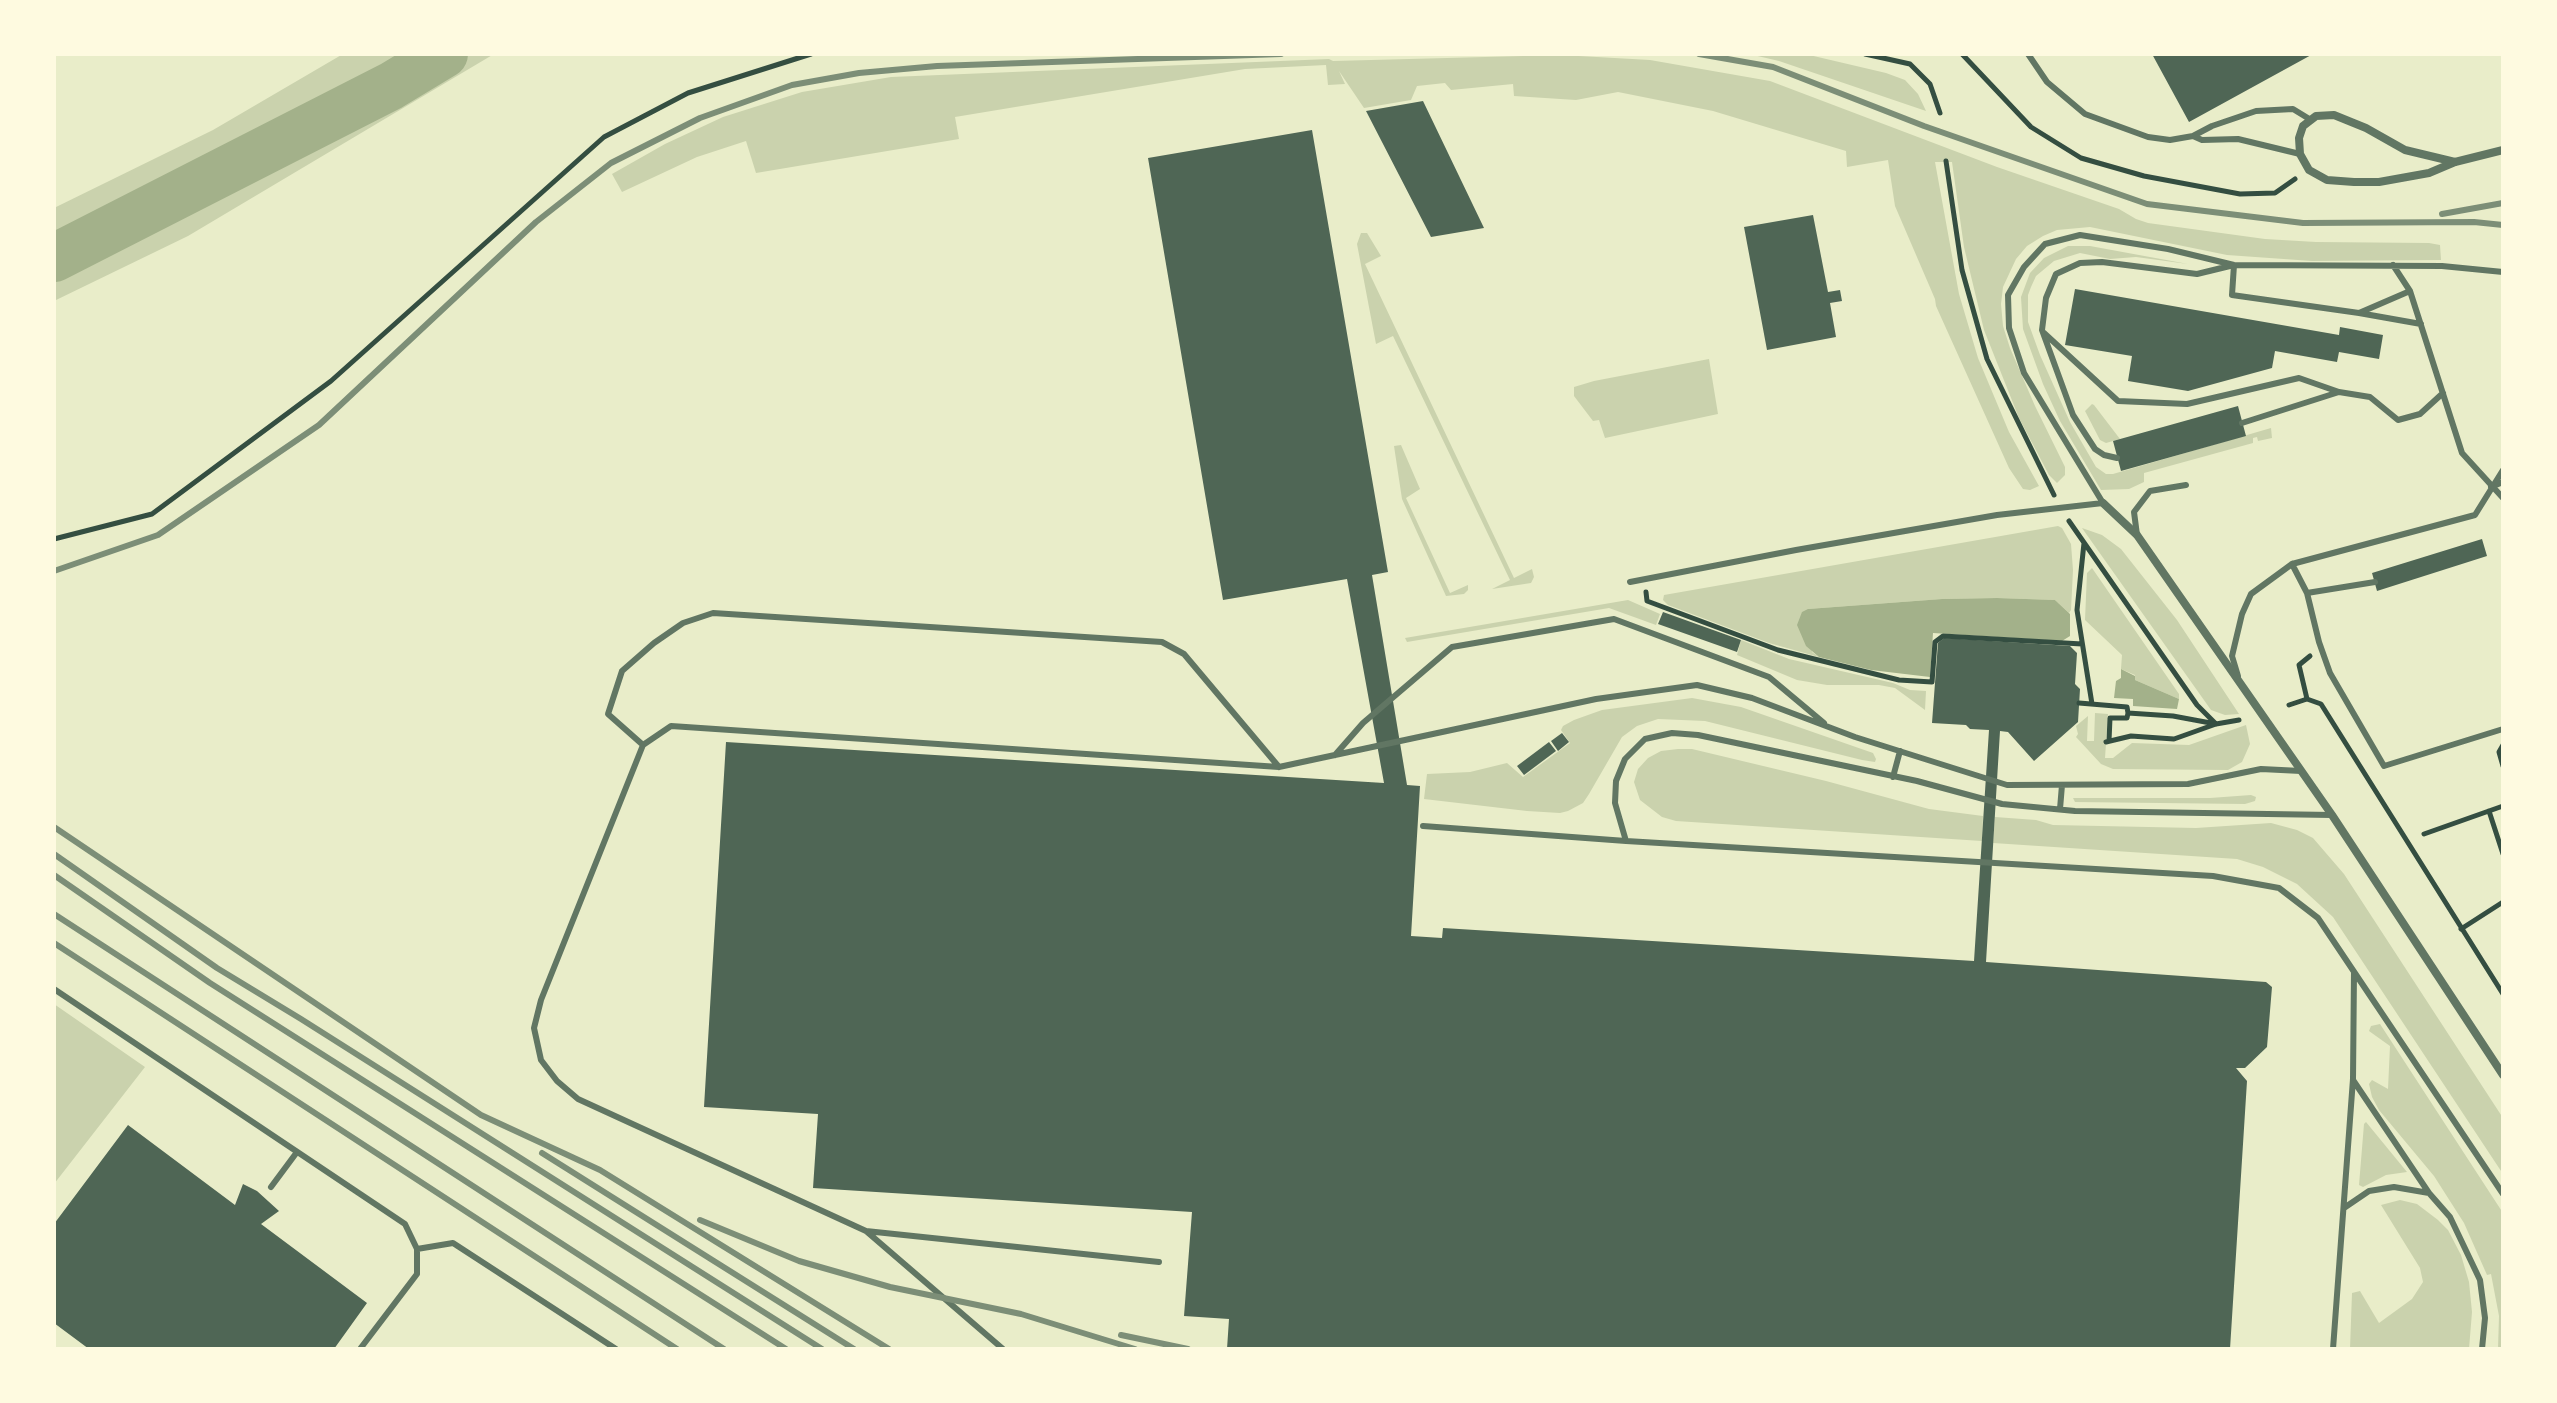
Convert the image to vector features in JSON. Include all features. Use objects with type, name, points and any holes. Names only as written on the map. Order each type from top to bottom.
[{"type":"street","points":[[2455,162],[2405,150],[2366,128],[2334,115],[2316,116],[2303,126],[2299,138],[2300,154],[2309,170],[2327,180],[2379,182],[2429,173],[2455,162],[2503,150]]},
{"type":"street","points":[[2103,503],[2137,535],[2332,815],[2503,1075]]},
{"type":"lane","points":[[2028,54],[2047,82],[2085,114],[2148,137],[2170,140],[2193,136],[2256,111],[2293,109],[2311,120]]},
{"type":"lane","points":[[2193,136],[2202,140],[2238,139],[2300,154]]},
{"type":"lane","points":[[1630,582],[1857,539],[2103,503],[2024,373],[2009,328],[2008,295],[2024,267],[2045,244],[2080,235],[2168,249],[2234,265],[2442,266],[2503,272]]},
{"type":"lane","points":[[2117,458],[2095,449],[2073,415],[2042,330],[2046,298],[2056,274],[2080,263],[2102,262],[2197,274],[2234,265]]},
{"type":"lane","points":[[2234,265],[2232,295],[2421,324]]},
{"type":"lane","points":[[2393,265],[2410,291],[2462,453],[2503,498]]},
{"type":"lane","points":[[2359,313],[2410,291]]},
{"type":"lane","points":[[2042,330],[2118,401],[2187,404],[2299,378],[2339,392],[2370,397],[2398,420],[2420,414],[2443,393]]},
{"type":"lane","points":[[2242,423],[2339,392]]},
{"type":"lane","points":[[2242,689],[2232,656],[2242,614],[2251,594],[2292,564],[2475,515],[2503,470]]},
{"type":"lane","points":[[2491,487],[2503,482]]},
{"type":"lane","points":[[2137,535],[2134,512],[2150,491],[2186,485]]},
{"type":"lane","points":[[2292,564],[2307,593],[2330,673],[2384,766],[2503,729]]},
{"type":"lane","points":[[2307,593],[2375,582]]},
{"type":"lane","points":[[643,745],[608,714],[622,671],[683,623],[713,613],[1162,642],[1184,654],[1279,767]]},
{"type":"lane","points":[[1335,755],[1363,723],[1452,647],[1614,619],[1769,677],[1830,728]]},
{"type":"lane","points":[[1003,1349],[866,1231],[578,1099],[557,1081],[541,1060],[534,1028],[541,1000],[643,745],[671,726],[1279,767],[1596,699],[1697,685],[1752,698],[1830,728],[2007,785],[2188,784],[2261,769],[2301,771]]},
{"type":"lane","points":[[1626,841],[1615,803],[1616,781],[1625,759],[1645,739],[1672,733],[1698,735],[1942,786],[2002,804],[2193,814],[2332,815]]},
{"type":"lane","points":[[1893,777],[1900,751]]},
{"type":"lane","points":[[2060,809],[2062,785]]},
{"type":"lane","points":[[1423,826],[2213,876],[2279,888],[2318,918],[2503,1194]]},
{"type":"lane","points":[[2333,1349],[2353,1079],[2354,972]]},
{"type":"lane","points":[[54,989],[405,1224],[417,1249],[417,1274],[360,1349]]},
{"type":"lane","points":[[2353,1079],[2429,1193],[2450,1217],[2480,1280],[2485,1318],[2482,1349]]},
{"type":"lane","points":[[271,1187],[297,1152]]},
{"type":"lane","points":[[2344,1208],[2369,1191],[2394,1187],[2429,1193]]},
{"type":"lane","points":[[866,1231],[1159,1262]]},
{"type":"lane","points":[[417,1249],[453,1243],[616,1349]]},
{"type":"path","points":[[54,539],[152,514],[331,381],[604,137],[688,93],[811,54]]},
{"type":"path","points":[[1865,54],[1910,64],[1930,84],[1940,113]]},
{"type":"path","points":[[1962,54],[2031,127],[2081,158],[2144,176],[2240,194],[2275,193],[2309,170]]},
{"type":"path","points":[[1946,161],[1962,270],[1987,359],[2060,507],[2197,705],[2216,724]]},
{"type":"path","points":[[2084,543],[2077,610],[2092,704]]},
{"type":"path","points":[[1644,579],[1647,601],[1778,650],[1899,680],[1932,682],[1935,642],[1943,636],[2082,644]]},
{"type":"path","points":[[2299,665],[2307,699]]},
{"type":"path","points":[[2289,705],[2307,699],[2321,704],[2503,994]]},
{"type":"path","points":[[2079,703],[2127,707],[2127,718],[2110,718],[2107,742],[2131,736],[2174,739],[2216,724],[2239,720]]},
{"type":"path","points":[[2128,713],[2173,716],[2216,724]]},
{"type":"path","points":[[2503,745],[2499,752],[2503,766]]},
{"type":"path","points":[[2424,834],[2503,806]]},
{"type":"path","points":[[2489,811],[2503,854]]},
{"type":"path","points":[[2461,929],[2503,902]]},
{"type":"shaded area","points":[[343,54],[494,54],[188,236],[54,301],[54,208],[213,130]]},
{"type":"shaded area","points":[[1749,54],[1805,54],[1886,73],[1905,80],[1918,94],[1926,111],[1779,61]]},
{"type":"shaded area","points":[[1561,55],[1650,60],[1770,81],[1997,167],[2119,209],[2148,223],[2265,239],[2429,243],[2440,245],[2441,260],[2312,261],[2227,255],[2090,227],[2057,230],[2043,236],[2027,246],[2016,259],[2003,287],[2001,304],[2003,326],[2010,348],[2065,467],[2065,475],[2057,483],[2049,475],[2019,418],[1984,330],[1964,247],[1952,162],[1935,162],[1959,294],[1978,358],[2009,432],[2039,486],[2030,490],[2023,489],[2009,468],[1936,306],[1895,206],[1888,160],[1847,167],[1846,151],[1713,111],[1618,92],[1576,100],[1514,96],[1513,84],[1451,90],[1445,83],[1417,86],[1411,100],[1364,108],[1339,71],[1345,84],[1328,85],[1326,65],[1245,69],[955,117],[959,139],[756,173],[746,141],[697,157],[622,192],[612,174],[665,144],[723,117],[802,92],[891,77],[1329,59]]},
{"type":"shaded area","points":[[1361,233],[1367,233],[1381,256],[1365,264],[1514,578],[1532,569],[1534,577],[1531,583],[1492,589],[1510,580],[1393,336],[1376,344],[1357,244]]},
{"type":"shaded area","points":[[2068,246],[2090,246],[2188,264],[2136,257],[2110,259],[2080,253],[2054,261],[2036,276],[2031,287],[2028,322],[2070,422],[2096,467],[2106,474],[2113,474],[2271,428],[2272,438],[2258,441],[2257,437],[2253,438],[2253,443],[2144,473],[2144,482],[2129,489],[2101,490],[2060,421],[2023,329],[2021,297],[2030,273],[2044,258]]},
{"type":"shaded area","points":[[1709,359],[1718,414],[1605,438],[1599,420],[1593,421],[1574,396],[1574,387],[1594,381]]},
{"type":"shaded area","points":[[2092,404],[2120,439],[2106,443],[2100,440],[2085,411]]},
{"type":"shaded area","points":[[1401,445],[1420,489],[1406,498],[1450,593],[1468,585],[1464,594],[1446,596],[1402,499],[1394,446]]},
{"type":"shaded area","points":[[2058,526],[2071,544],[2073,570],[2069,613],[2055,600],[1997,598],[1808,609],[1812,652],[1819,657],[1769,643],[1668,605],[1663,600],[1664,595]]},
{"type":"shaded area","points":[[2082,528],[2102,535],[2121,549],[2177,620],[2239,714],[2225,715],[2211,710]]},
{"type":"shaded area","points":[[2092,568],[2179,694],[2179,699],[2135,680],[2135,675],[2121,669],[2122,655],[2085,620],[2087,573]]},
{"type":"shaded area","points":[[1997,598],[2055,600],[2070,614],[2070,636],[2062,641],[1933,633],[1930,677],[1871,670],[1819,657],[1806,646],[1797,625],[1802,612],[1808,609]]},
{"type":"shaded area","points":[[1628,600],[1660,614],[1656,625],[1609,608],[1407,642],[1405,638]]},
{"type":"shaded area","points":[[1741,640],[1789,659],[1893,683],[1910,690],[1926,691],[1925,710],[1895,688],[1827,685],[1797,680],[1737,655]]},
{"type":"shaded area","points":[[2121,669],[2135,676],[2135,680],[2179,699],[2177,709],[2133,706],[2133,699],[2114,698]]},
{"type":"shaded area","points":[[1692,698],[1741,707],[1873,753],[1875,762],[1705,721],[1658,719],[1637,726],[1622,737],[1583,803],[1568,811],[1527,811],[1424,799],[1427,774],[1470,772],[1507,763],[1523,777],[1570,743],[1561,730],[1574,720],[1602,710]]},
{"type":"shaded area","points":[[2095,713],[2108,714],[2105,758],[2113,758],[2132,743],[2189,745],[2246,725],[2250,744],[2242,762],[2228,770],[2113,769],[2101,764],[2076,737],[2076,726],[2088,716],[2087,741],[2094,741]]},
{"type":"shaded area","points":[[1692,749],[1826,781],[1929,809],[1983,816],[1982,841],[1676,821],[1662,817],[1640,800],[1634,782],[1638,769],[1648,758],[1661,751]]},
{"type":"shaded area","points":[[2256,797],[2255,801],[2245,804],[2075,802],[2073,798],[2210,798]]},
{"type":"shaded area","points":[[1995,817],[2036,820],[2053,825],[2196,828],[2271,823],[2313,838],[2344,874],[2503,1118],[2503,1174],[2333,917],[2297,884],[2263,867],[2237,859],[1993,843]]},
{"type":"shaded area","points":[[54,1004],[145,1067],[54,1184]]},
{"type":"shaded area","points":[[2380,1024],[2503,1213],[2503,1349],[2498,1349],[2499,1316],[2491,1274],[2487,1275],[2464,1223],[2434,1176],[2379,1110],[2372,1097],[2369,1084],[2372,1080],[2388,1089],[2390,1046],[2369,1031],[2371,1026]]},
{"type":"shaded area","points":[[2366,1122],[2407,1172],[2386,1175],[2363,1187],[2359,1185]]},
{"type":"shaded area","points":[[2400,1200],[2417,1204],[2438,1220],[2448,1230],[2461,1255],[2469,1282],[2472,1312],[2469,1349],[2350,1349],[2352,1293],[2360,1291],[2379,1323],[2412,1299],[2423,1282],[2420,1268],[2381,1205]]},
{"type":"building","points":[[2152,54],[2313,54],[2189,122]]},
{"type":"building","points":[[1423,101],[1484,228],[1431,237],[1366,111]]},
{"type":"building","points":[[1312,130],[1388,572],[1372,575],[1407,785],[1420,786],[1411,936],[1442,938],[1443,928],[1974,961],[1989,730],[1932,723],[1938,643],[1944,638],[2070,646],[2077,653],[2075,684],[2080,689],[2078,722],[2034,761],[2008,732],[2000,731],[1986,962],[2266,982],[2272,987],[2267,1047],[2245,1068],[2236,1068],[2247,1081],[2230,1349],[1227,1349],[1229,1319],[1184,1316],[1192,1212],[813,1188],[818,1114],[704,1107],[726,742],[1384,783],[1347,579],[1223,600],[1148,158]]},
{"type":"building","points":[[1813,215],[1828,292],[1840,290],[1842,301],[1830,303],[1836,337],[1767,350],[1744,227]]},
{"type":"building","points":[[2075,289],[2339,335],[2340,327],[2383,335],[2379,359],[2339,352],[2337,362],[2275,351],[2272,368],[2188,391],[2128,381],[2132,356],[2065,345]]},
{"type":"building","points":[[2238,406],[2246,436],[2121,471],[2113,441]]},
{"type":"building","points":[[2482,539],[2487,556],[2377,591],[2372,573]]},
{"type":"building","points":[[1663,612],[1741,640],[1737,652],[1658,624]]},
{"type":"building","points":[[1562,733],[1569,742],[1558,751],[1551,741]]},
{"type":"building","points":[[1549,742],[1556,751],[1524,775],[1517,766]]},
{"type":"building","points":[[128,1125],[235,1205],[243,1184],[257,1191],[279,1211],[261,1224],[367,1303],[334,1349],[89,1349],[54,1323],[54,1224]]},
{"type":"waterway","points":[[54,258],[391,86],[444,54]]},
{"type":"railway","points":[[54,571],[158,535],[319,425],[536,222],[611,163],[700,118],[792,85],[859,73],[937,66],[1281,54]]},
{"type":"railway","points":[[1699,54],[1773,67],[1924,126],[2147,204],[2303,223],[2474,222],[2503,225]]},
{"type":"railway","points":[[2442,214],[2503,203]]},
{"type":"railway","points":[[54,827],[481,1115],[600,1170],[889,1349]]},
{"type":"railway","points":[[54,854],[217,968],[822,1349]]},
{"type":"railway","points":[[54,875],[210,983],[786,1349]]},
{"type":"railway","points":[[54,914],[724,1349]]},
{"type":"railway","points":[[54,943],[677,1349]]},
{"type":"railway","points":[[542,1153],[854,1349]]},
{"type":"railway","points":[[700,1220],[799,1261],[890,1287],[1021,1314],[1135,1349]]},
{"type":"railway","points":[[1121,1335],[1188,1349]]}]
